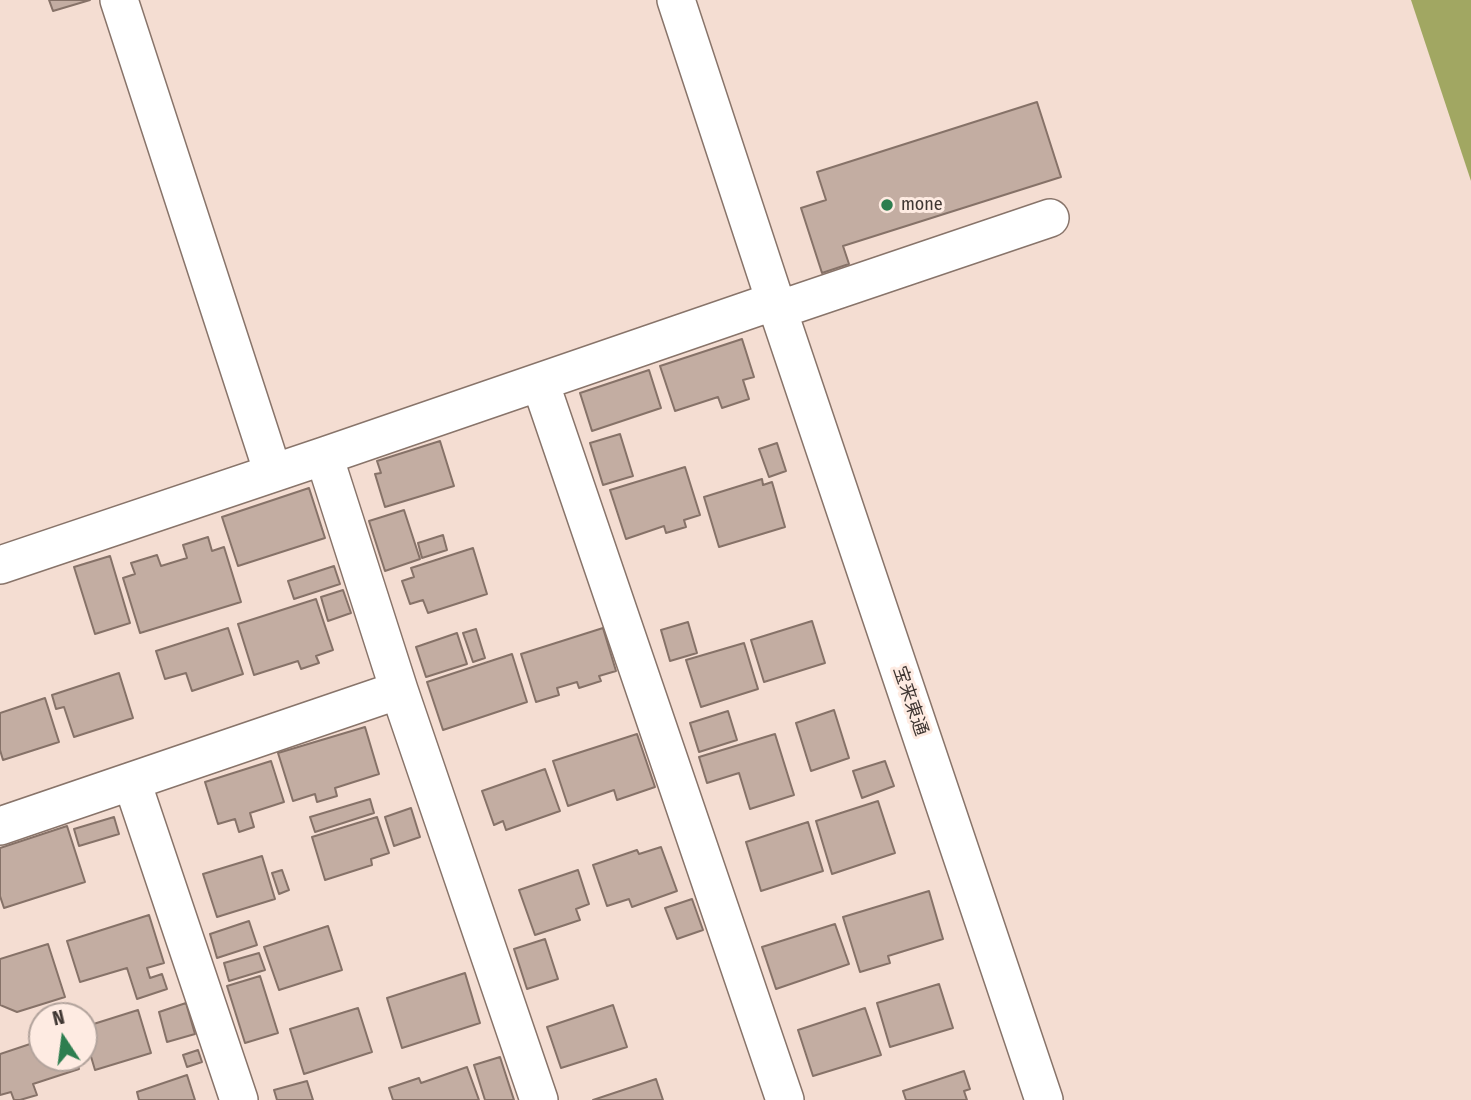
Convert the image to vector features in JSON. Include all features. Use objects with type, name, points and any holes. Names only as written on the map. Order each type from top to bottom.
[{"type":"street","points":[[119,0],[273,473]]},
{"type":"street","name":"宝来東通","points":[[676,0],[776,306],[1044,1100]]},
{"type":"street","points":[[0,565],[540,382],[1050,219]]},
{"type":"street","points":[[540,382],[785,1100]]},
{"type":"street","points":[[324,456],[399,690],[539,1100]]},
{"type":"street","points":[[0,826],[399,690]]},
{"type":"street","points":[[132,782],[239,1100]]},
{"type":"green space","points":[[1411,0],[1471,0],[1471,181]]},
{"type":"building","points":[[49,0],[90,0],[53,11]]},
{"type":"building","points":[[1037,102],[1061,177],[843,246],[849,264],[822,273],[801,208],[826,200],[817,172]]},
{"type":"building","points":[[742,339],[754,377],[743,380],[749,399],[722,408],[718,397],[675,411],[660,366]]},
{"type":"building","points":[[649,370],[661,408],[592,431],[580,393]]},
{"type":"building","points":[[620,434],[633,476],[603,485],[590,443]]},
{"type":"building","points":[[440,441],[454,486],[385,507],[375,474],[381,473],[377,461]]},
{"type":"building","points":[[777,443],[786,471],[769,477],[759,449]]},
{"type":"building","points":[[685,467],[700,515],[684,520],[686,527],[666,533],[664,526],[626,539],[610,490]]},
{"type":"building","points":[[762,479],[763,485],[772,482],[785,527],[719,547],[704,497]]},
{"type":"building","points":[[309,488],[325,538],[238,566],[222,517]]},
{"type":"building","points":[[404,510],[420,559],[385,571],[369,521]]},
{"type":"building","points":[[443,535],[447,550],[422,558],[418,543]]},
{"type":"building","points":[[208,537],[212,551],[224,547],[241,602],[140,633],[123,578],[135,574],[131,563],[157,555],[161,566],[187,558],[183,545]]},
{"type":"building","points":[[473,548],[487,594],[428,613],[423,600],[410,604],[402,581],[414,577],[411,568]]},
{"type":"building","points":[[110,556],[130,623],[95,634],[74,567]]},
{"type":"building","points":[[334,566],[340,584],[294,599],[288,581]]},
{"type":"building","points":[[343,590],[351,613],[328,621],[321,597]]},
{"type":"building","points":[[316,599],[333,650],[316,656],[319,663],[301,669],[298,661],[254,675],[238,624]]},
{"type":"building","points":[[812,621],[825,663],[764,682],[751,640]]},
{"type":"building","points":[[688,622],[697,653],[670,661],[661,630]]},
{"type":"building","points":[[228,628],[243,674],[192,691],[186,673],[165,679],[156,651]]},
{"type":"building","points":[[603,628],[616,671],[599,676],[601,681],[579,688],[577,682],[557,688],[559,695],[536,702],[521,654]]},
{"type":"building","points":[[476,629],[485,658],[473,662],[463,633]]},
{"type":"building","points":[[457,633],[467,664],[426,677],[416,647]]},
{"type":"building","points":[[744,643],[758,689],[701,707],[686,660]]},
{"type":"building","points":[[512,654],[527,702],[443,730],[427,682]]},
{"type":"building","points":[[119,673],[133,718],[74,737],[64,707],[56,709],[52,695]]},
{"type":"building","points":[[45,698],[59,742],[3,760],[0,750],[0,713]]},
{"type":"building","points":[[834,710],[849,758],[811,771],[796,723]]},
{"type":"building","points":[[728,711],[737,740],[699,752],[690,723]]},
{"type":"building","points":[[365,727],[379,774],[335,788],[337,796],[317,802],[315,794],[293,801],[278,753]]},
{"type":"building","points":[[637,734],[655,787],[617,800],[614,790],[568,806],[553,761]]},
{"type":"building","points":[[775,734],[794,795],[750,809],[739,773],[707,783],[699,757]]},
{"type":"building","points":[[271,761],[284,802],[250,813],[254,827],[239,832],[235,819],[218,824],[205,782]]},
{"type":"building","points":[[885,761],[894,786],[862,798],[853,771]]},
{"type":"building","points":[[545,769],[560,811],[506,830],[503,821],[494,825],[482,791]]},
{"type":"building","points":[[370,799],[374,813],[315,832],[310,817]]},
{"type":"building","points":[[878,801],[895,853],[832,874],[816,821]]},
{"type":"building","points":[[411,808],[420,837],[394,846],[385,817]]},
{"type":"building","points":[[114,817],[119,834],[79,846],[74,829]]},
{"type":"building","points":[[377,817],[389,853],[371,859],[372,865],[325,880],[312,837]]},
{"type":"building","points":[[808,822],[823,871],[761,891],[746,842]]},
{"type":"building","points":[[67,826],[85,882],[4,908],[0,896],[0,848]]},
{"type":"building","points":[[661,847],[677,891],[632,907],[629,899],[607,906],[593,865],[637,850],[639,854]]},
{"type":"building","points":[[262,856],[275,899],[217,917],[203,874]]},
{"type":"building","points":[[282,870],[289,890],[279,894],[272,873]]},
{"type":"building","points":[[578,870],[589,904],[576,909],[580,920],[535,935],[519,890]]},
{"type":"building","points":[[929,891],[943,939],[888,956],[890,963],[860,972],[843,917]]},
{"type":"building","points":[[692,899],[703,930],[677,939],[665,908]]},
{"type":"building","points":[[149,915],[164,963],[147,968],[150,978],[162,974],[167,989],[137,999],[127,968],[80,982],[67,941]]},
{"type":"building","points":[[249,921],[257,945],[217,958],[210,934]]},
{"type":"building","points":[[835,924],[849,964],[776,989],[762,947]]},
{"type":"building","points":[[328,926],[342,970],[279,990],[264,947]]},
{"type":"building","points":[[545,939],[558,979],[527,989],[514,949]]},
{"type":"building","points":[[48,944],[65,997],[49,1002],[28,1002],[28,1009],[17,1012],[0,1005],[0,959]]},
{"type":"building","points":[[259,953],[265,970],[229,981],[224,963]]},
{"type":"building","points":[[465,973],[480,1023],[402,1048],[387,998]]},
{"type":"building","points":[[260,976],[278,1033],[245,1043],[227,986]]},
{"type":"building","points":[[939,984],[953,1028],[890,1047],[877,1003]]},
{"type":"building","points":[[186,1003],[195,1034],[167,1042],[159,1012]]},
{"type":"building","points":[[613,1005],[627,1047],[561,1068],[547,1027]]},
{"type":"building","points":[[358,1008],[372,1052],[304,1074],[290,1029]]},
{"type":"building","points":[[865,1008],[881,1055],[813,1076],[798,1030]]},
{"type":"building","points":[[138,1010],[151,1053],[98,1069],[98,1023]]},
{"type":"building","points":[[28,1045],[28,1072],[70,1072],[33,1084],[37,1095],[14,1100],[11,1092],[0,1095],[0,1054]]},
{"type":"building","points":[[198,1050],[202,1062],[187,1067],[183,1055]]},
{"type":"building","points":[[500,1057],[514,1100],[485,1100],[474,1065]]},
{"type":"building","points":[[467,1067],[479,1100],[393,1100],[389,1088],[419,1078],[421,1083]]},
{"type":"building","points":[[964,1071],[970,1089],[964,1091],[967,1100],[906,1100],[903,1091]]},
{"type":"building","points":[[187,1075],[195,1100],[139,1100],[137,1092]]},
{"type":"building","points":[[656,1079],[663,1100],[593,1100]]},
{"type":"building","points":[[307,1081],[313,1100],[277,1100],[274,1090]]},
{"type":"place","name":"mone","points":[[887,205]]}]
